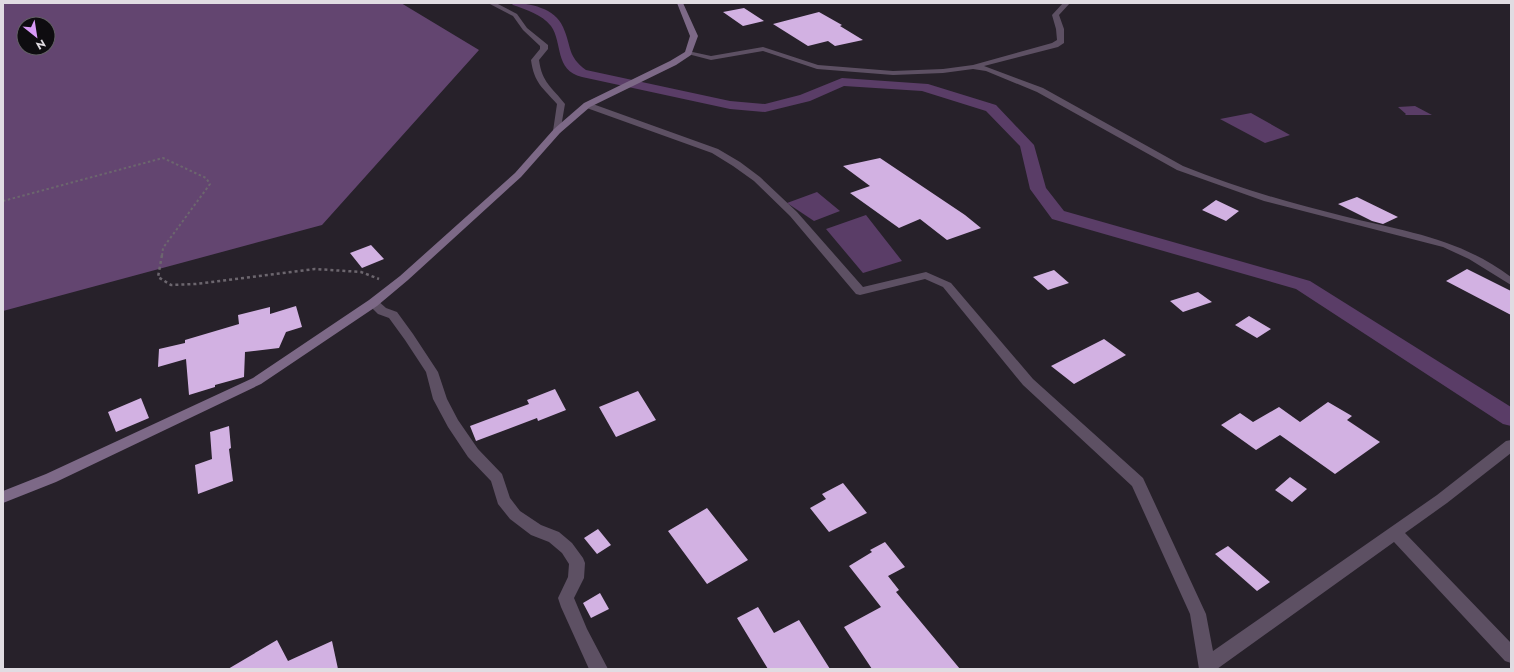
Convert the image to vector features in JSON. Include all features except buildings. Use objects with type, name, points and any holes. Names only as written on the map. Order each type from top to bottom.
[{"type":"street","points":[[491,3],[515,15],[525,29],[544,45],[544,50],[535,60],[536,74],[540,82],[561,104],[557,132]]},
{"type":"street","points":[[3,497],[51,478],[257,381],[373,303],[518,175],[557,132],[587,105],[673,63],[688,53],[694,36],[680,3]]},
{"type":"street","points":[[688,53],[711,58],[763,49],[816,67],[893,72],[943,71],[973,67],[1061,41],[1060,29],[1054,15],[1067,3]]},
{"type":"street","points":[[973,67],[988,70],[1040,90],[1180,168],[1221,185],[1356,223],[1434,241],[1474,258],[1511,281]]},
{"type":"street","points":[[587,105],[715,151],[733,160],[759,180],[800,221],[860,291],[926,275],[947,285],[1028,382],[1138,482],[1198,614],[1208,667],[1442,500],[1511,445]]},
{"type":"street","points":[[373,303],[382,311],[393,316],[413,343],[432,372],[440,399],[452,423],[473,453],[497,478],[503,500],[515,515],[536,530],[554,537],[567,548],[577,563],[576,578],[566,598],[580,634],[599,669]]},
{"type":"street","points":[[1395,533],[1511,655]]},
{"type":"path","points":[[3,201],[163,158],[206,178],[210,184],[163,248],[158,277],[171,284],[196,284],[315,270],[340,270],[361,272],[395,285]]},
{"type":"shaded area","points":[[3,3],[401,3],[479,50],[322,225],[3,311]]},
{"type":"shaded area","points":[[1415,106],[1432,115],[1405,115],[1406,114],[1398,107]]},
{"type":"shaded area","points":[[1251,113],[1290,135],[1265,143],[1220,119]]},
{"type":"shaded area","points":[[817,192],[840,211],[814,221],[787,203]]},
{"type":"shaded area","points":[[866,215],[902,261],[863,273],[826,229]]},
{"type":"waterway","points":[[517,3],[542,12],[557,26],[569,63],[582,73],[730,105],[765,108],[805,98],[842,82],[923,87],[991,108],[1027,145],[1038,189],[1058,215],[1303,285],[1511,418]]}]
